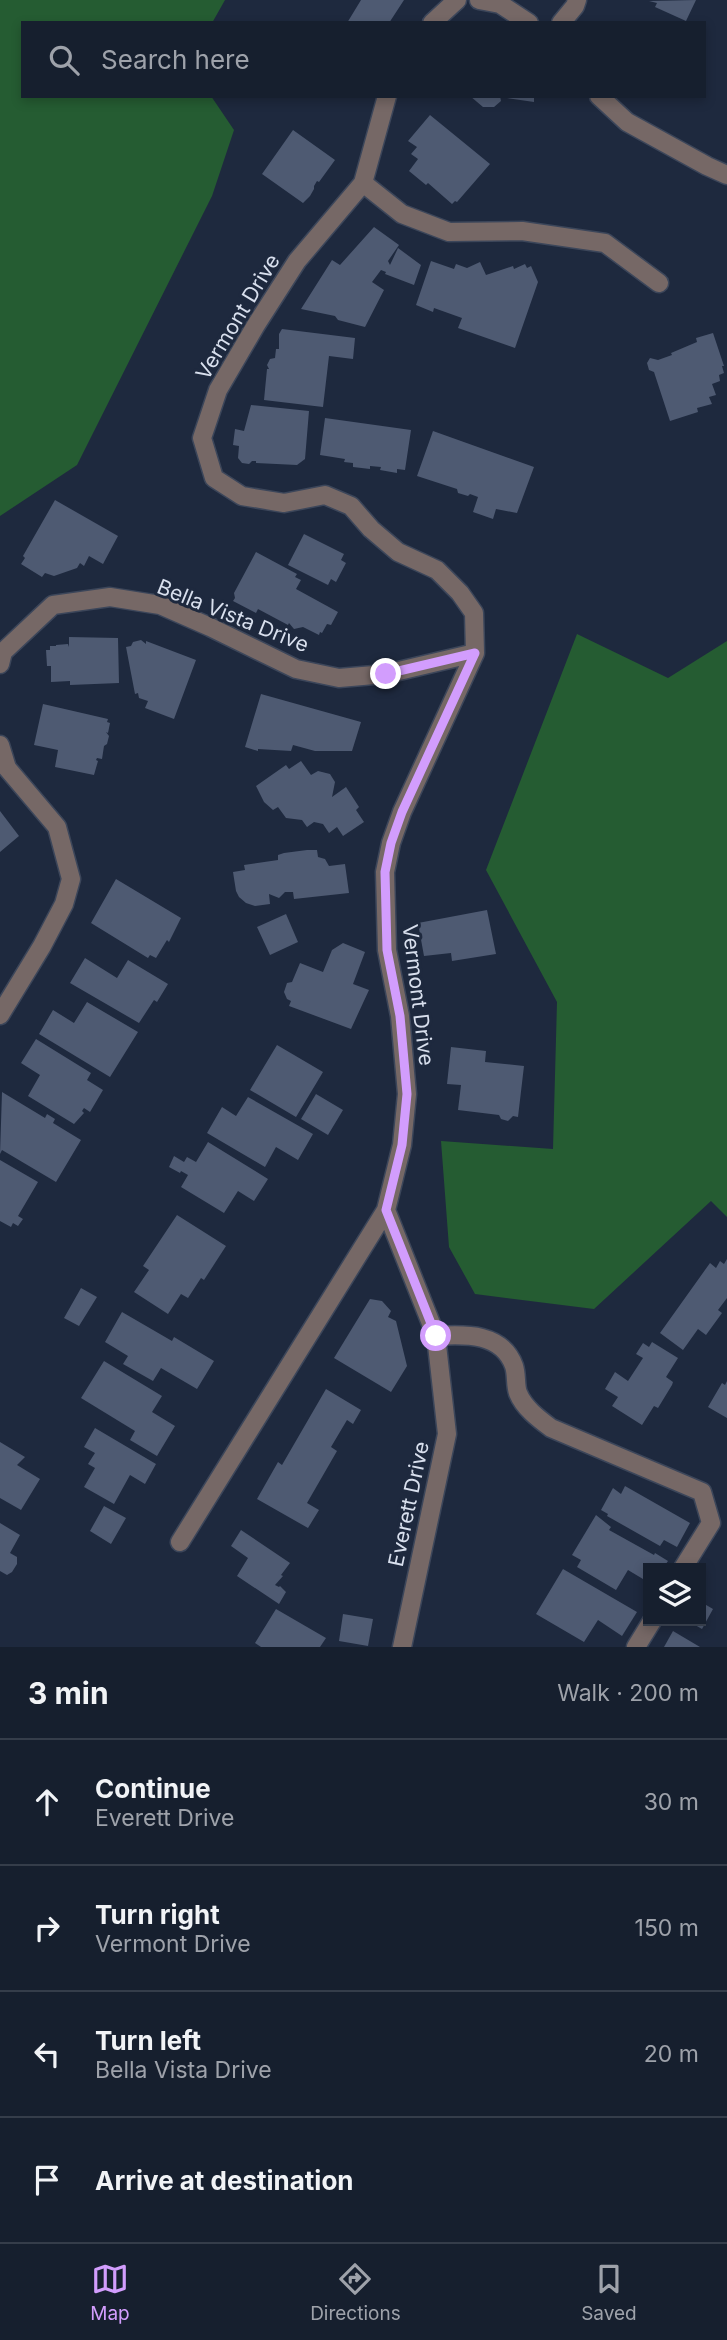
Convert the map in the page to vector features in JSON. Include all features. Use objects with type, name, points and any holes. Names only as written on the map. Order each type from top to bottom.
[{"type":"street","points":[[434,21],[457,0]]},
{"type":"street","points":[[479,0],[500,4],[526,21]]},
{"type":"street","points":[[563,21],[577,0]]},
{"type":"street","name":"Vermont Drive","points":[[180,1542],[386,1210],[402,1145],[407,1094],[400,1016],[387,950],[385,872],[391,843],[402,812],[475,653],[474,613],[460,593],[437,570],[398,552],[371,529],[351,506],[325,495],[284,503],[242,496],[214,478],[202,438],[218,390],[256,324],[297,261],[363,183],[386,98]]},
{"type":"street","points":[[601,98],[627,122],[727,175]]},
{"type":"street","points":[[363,183],[402,214],[449,232],[522,231],[605,243],[659,283]]},
{"type":"street","name":"Bella Vista Drive","points":[[0,664],[3,652],[53,605],[110,597],[160,606],[296,669],[339,678],[386,674],[475,653]]},
{"type":"street","points":[[0,745],[6,768],[57,827],[71,879],[64,904],[0,1015]]},
{"type":"street","name":"Everett Drive","points":[[386,1210],[436,1336],[447,1434],[402,1647]]},
{"type":"street","points":[[436,1336],[463,1334],[493,1340],[508,1352],[516,1369],[518,1393],[532,1413],[551,1428],[702,1492],[711,1523],[687,1563]]},
{"type":"street","points":[[636,1647],[649,1626]]},
{"type":"green space","points":[[0,0],[225,0],[213,21],[21,21],[21,98],[212,98],[234,130],[212,196],[77,465],[0,516]]},
{"type":"green space","points":[[577,634],[668,678],[727,641],[727,1217],[711,1201],[594,1309],[475,1294],[449,1247],[441,1141],[553,1149],[557,1002],[486,870]]},
{"type":"building","points":[[361,0],[404,0],[390,21],[348,21]]},
{"type":"building","points":[[696,0],[686,21],[655,7],[657,3],[649,1]]},
{"type":"building","points":[[472,98],[500,98],[501,101],[494,107],[483,107]]},
{"type":"building","points":[[507,98],[534,98],[534,102]]},
{"type":"building","points":[[430,115],[490,164],[457,202],[452,204],[409,171],[418,159],[411,154],[417,147],[408,141]]},
{"type":"building","points":[[293,130],[335,160],[303,203],[262,174]]},
{"type":"building","points":[[374,227],[399,245],[388,261],[390,265],[398,248],[421,265],[414,285],[381,270],[372,282],[384,290],[365,327],[338,320],[335,316],[301,309],[332,260],[340,265]]},
{"type":"building","points":[[431,261],[454,269],[456,264],[467,268],[480,262],[486,275],[513,266],[514,269],[525,264],[527,268],[531,266],[538,282],[515,348],[458,328],[462,318],[434,308],[433,312],[416,305]]},
{"type":"building","points":[[282,329],[355,338],[353,359],[329,356],[323,407],[264,400],[269,369],[267,365],[270,359],[275,358],[276,349],[279,349],[279,334]]},
{"type":"building","points":[[713,333],[724,373],[719,375],[720,381],[712,384],[716,395],[709,397],[712,404],[697,408],[698,412],[670,421],[654,372],[649,370],[647,363],[650,358],[658,360],[672,355],[671,353],[697,342],[696,338]]},
{"type":"building","points":[[251,405],[309,411],[305,459],[297,465],[256,461],[242,463],[238,458],[239,446],[233,445],[235,429],[244,431]]},
{"type":"building","points":[[325,418],[411,430],[405,470],[397,469],[397,473],[380,470],[381,467],[353,467],[353,463],[344,462],[345,459],[320,455]]},
{"type":"building","points":[[433,431],[534,467],[517,513],[496,509],[493,519],[473,512],[478,497],[458,493],[457,489],[417,476]]},
{"type":"building","points":[[55,500],[118,536],[103,564],[89,556],[84,566],[80,563],[77,568],[54,576],[45,573],[42,577],[21,564]]},
{"type":"building","points":[[304,534],[344,554],[341,560],[346,563],[336,582],[331,579],[328,585],[288,565]]},
{"type":"building","points":[[256,552],[297,574],[295,577],[301,580],[296,589],[338,612],[331,625],[327,624],[319,635],[303,627],[294,629],[289,623],[288,625],[258,609],[256,613],[233,601],[234,593]]},
{"type":"building","points":[[69,637],[118,638],[119,683],[70,685],[70,681],[51,682],[51,666],[47,666],[46,650],[56,645],[68,644],[69,647]]},
{"type":"building","points":[[141,640],[196,660],[174,719],[145,708],[148,701],[139,698],[138,693],[135,694],[126,647]]},
{"type":"building","points":[[261,694],[361,722],[352,751],[315,751],[293,745],[291,751],[258,751],[245,747]]},
{"type":"building","points":[[43,704],[108,719],[107,722],[110,723],[108,733],[106,732],[109,736],[107,744],[104,746],[102,759],[96,760],[98,761],[94,775],[55,767],[58,750],[34,745]]},
{"type":"building","points":[[301,761],[311,775],[318,771],[330,774],[335,782],[332,797],[346,787],[359,807],[356,810],[364,822],[343,836],[337,827],[329,833],[323,824],[314,822],[307,827],[302,820],[286,818],[278,807],[273,810],[264,802],[256,786],[286,765],[289,769]]},
{"type":"building","points":[[0,811],[19,836],[0,852]]},
{"type":"building","points":[[317,850],[318,857],[325,859],[329,866],[345,864],[349,893],[294,899],[293,892],[285,892],[279,898],[269,894],[270,904],[255,906],[239,897],[233,872],[245,870],[244,865],[278,860],[278,855],[284,853]]},
{"type":"building","points":[[116,879],[181,918],[169,942],[167,940],[156,958],[150,955],[148,958],[91,923]]},
{"type":"building","points":[[487,910],[496,954],[452,961],[451,953],[424,956],[418,923]]},
{"type":"building","points":[[286,914],[298,942],[270,955],[257,927]]},
{"type":"building","points":[[343,943],[365,952],[353,984],[369,990],[351,1029],[289,1006],[291,1001],[284,992],[287,983],[292,982],[300,963],[323,972],[332,950]]},
{"type":"building","points":[[85,958],[117,978],[128,960],[168,984],[139,1023],[70,983]]},
{"type":"building","points":[[87,1002],[138,1032],[110,1077],[39,1034],[53,1010],[74,1023]]},
{"type":"building","points":[[36,1039],[91,1073],[87,1080],[103,1090],[90,1112],[84,1108],[84,1113],[74,1124],[28,1096],[40,1075],[21,1063]]},
{"type":"building","points":[[277,1045],[323,1072],[296,1117],[250,1090]]},
{"type":"building","points":[[451,1047],[486,1051],[485,1062],[524,1066],[518,1117],[513,1116],[508,1121],[501,1119],[499,1115],[458,1110],[461,1085],[447,1084]]},
{"type":"building","points":[[2,1092],[45,1118],[47,1114],[55,1119],[53,1123],[81,1140],[56,1182],[2,1150],[0,1154]]},
{"type":"building","points":[[316,1094],[343,1110],[328,1135],[301,1119]]},
{"type":"building","points":[[248,1097],[313,1134],[298,1160],[276,1147],[265,1167],[207,1133],[222,1107],[236,1116]]},
{"type":"building","points":[[208,1142],[268,1179],[254,1201],[238,1191],[224,1213],[181,1187],[188,1175],[169,1167],[174,1156],[184,1162],[187,1157],[196,1162]]},
{"type":"building","points":[[0,1160],[38,1182],[18,1216],[23,1219],[18,1226],[13,1223],[11,1227],[0,1221]]},
{"type":"building","points":[[177,1215],[226,1246],[204,1280],[201,1278],[188,1298],[181,1294],[168,1314],[134,1292],[149,1270],[143,1266]]},
{"type":"building","points":[[727,1259],[727,1298],[718,1310],[722,1313],[706,1335],[698,1329],[683,1350],[660,1333],[710,1263],[716,1268],[720,1261],[724,1264]]},
{"type":"building","points":[[81,1288],[97,1297],[79,1326],[64,1318]]},
{"type":"building","points":[[370,1299],[382,1301],[391,1311],[388,1317],[396,1321],[407,1366],[391,1392],[334,1358]]},
{"type":"building","points":[[122,1312],[172,1341],[174,1337],[214,1361],[197,1389],[161,1368],[153,1381],[123,1364],[128,1356],[105,1342]]},
{"type":"building","points":[[652,1342],[678,1358],[666,1377],[673,1382],[672,1385],[658,1408],[654,1406],[642,1425],[612,1406],[618,1397],[605,1389],[615,1372],[628,1381],[643,1358],[636,1354],[643,1343],[649,1347]]},
{"type":"building","points":[[104,1361],[162,1396],[152,1412],[175,1426],[157,1456],[130,1440],[135,1431],[81,1398]]},
{"type":"building","points":[[727,1381],[727,1418],[708,1407],[722,1383],[725,1385]]},
{"type":"building","points":[[326,1389],[361,1410],[353,1424],[347,1420],[331,1447],[337,1451],[307,1503],[319,1510],[308,1528],[257,1499],[278,1462],[282,1465]]},
{"type":"building","points":[[95,1428],[156,1464],[145,1484],[130,1475],[114,1504],[84,1487],[95,1468],[88,1464],[95,1453],[84,1447]]},
{"type":"building","points":[[0,1442],[25,1457],[17,1465],[40,1479],[21,1510],[0,1498]]},
{"type":"building","points":[[625,1486],[690,1523],[677,1547],[664,1540],[660,1546],[601,1510],[613,1488],[621,1494]]},
{"type":"building","points":[[104,1506],[126,1518],[111,1544],[90,1531]]},
{"type":"building","points":[[596,1515],[611,1527],[609,1530],[668,1561],[643,1563],[643,1579],[628,1570],[616,1590],[577,1567],[581,1560],[572,1555]]},
{"type":"building","points":[[0,1523],[20,1535],[10,1553],[17,1557],[17,1564],[7,1575],[0,1571]]},
{"type":"building","points":[[241,1530],[290,1563],[275,1585],[286,1592],[279,1604],[237,1576],[248,1558],[231,1546]]},
{"type":"building","points":[[563,1569],[637,1612],[622,1636],[598,1620],[584,1642],[536,1614]]},
{"type":"building","points":[[706,1605],[713,1609],[706,1622]]},
{"type":"building","points":[[276,1609],[326,1638],[320,1647],[261,1647],[255,1643]]},
{"type":"building","points":[[343,1614],[373,1619],[368,1646],[339,1641]]},
{"type":"building","points":[[673,1631],[700,1647],[664,1647]]},
{"type":"route","points":[[386,674],[475,653],[402,812],[391,843],[385,872],[387,950],[400,1016],[407,1094],[402,1145],[386,1210],[436,1336]]}]
